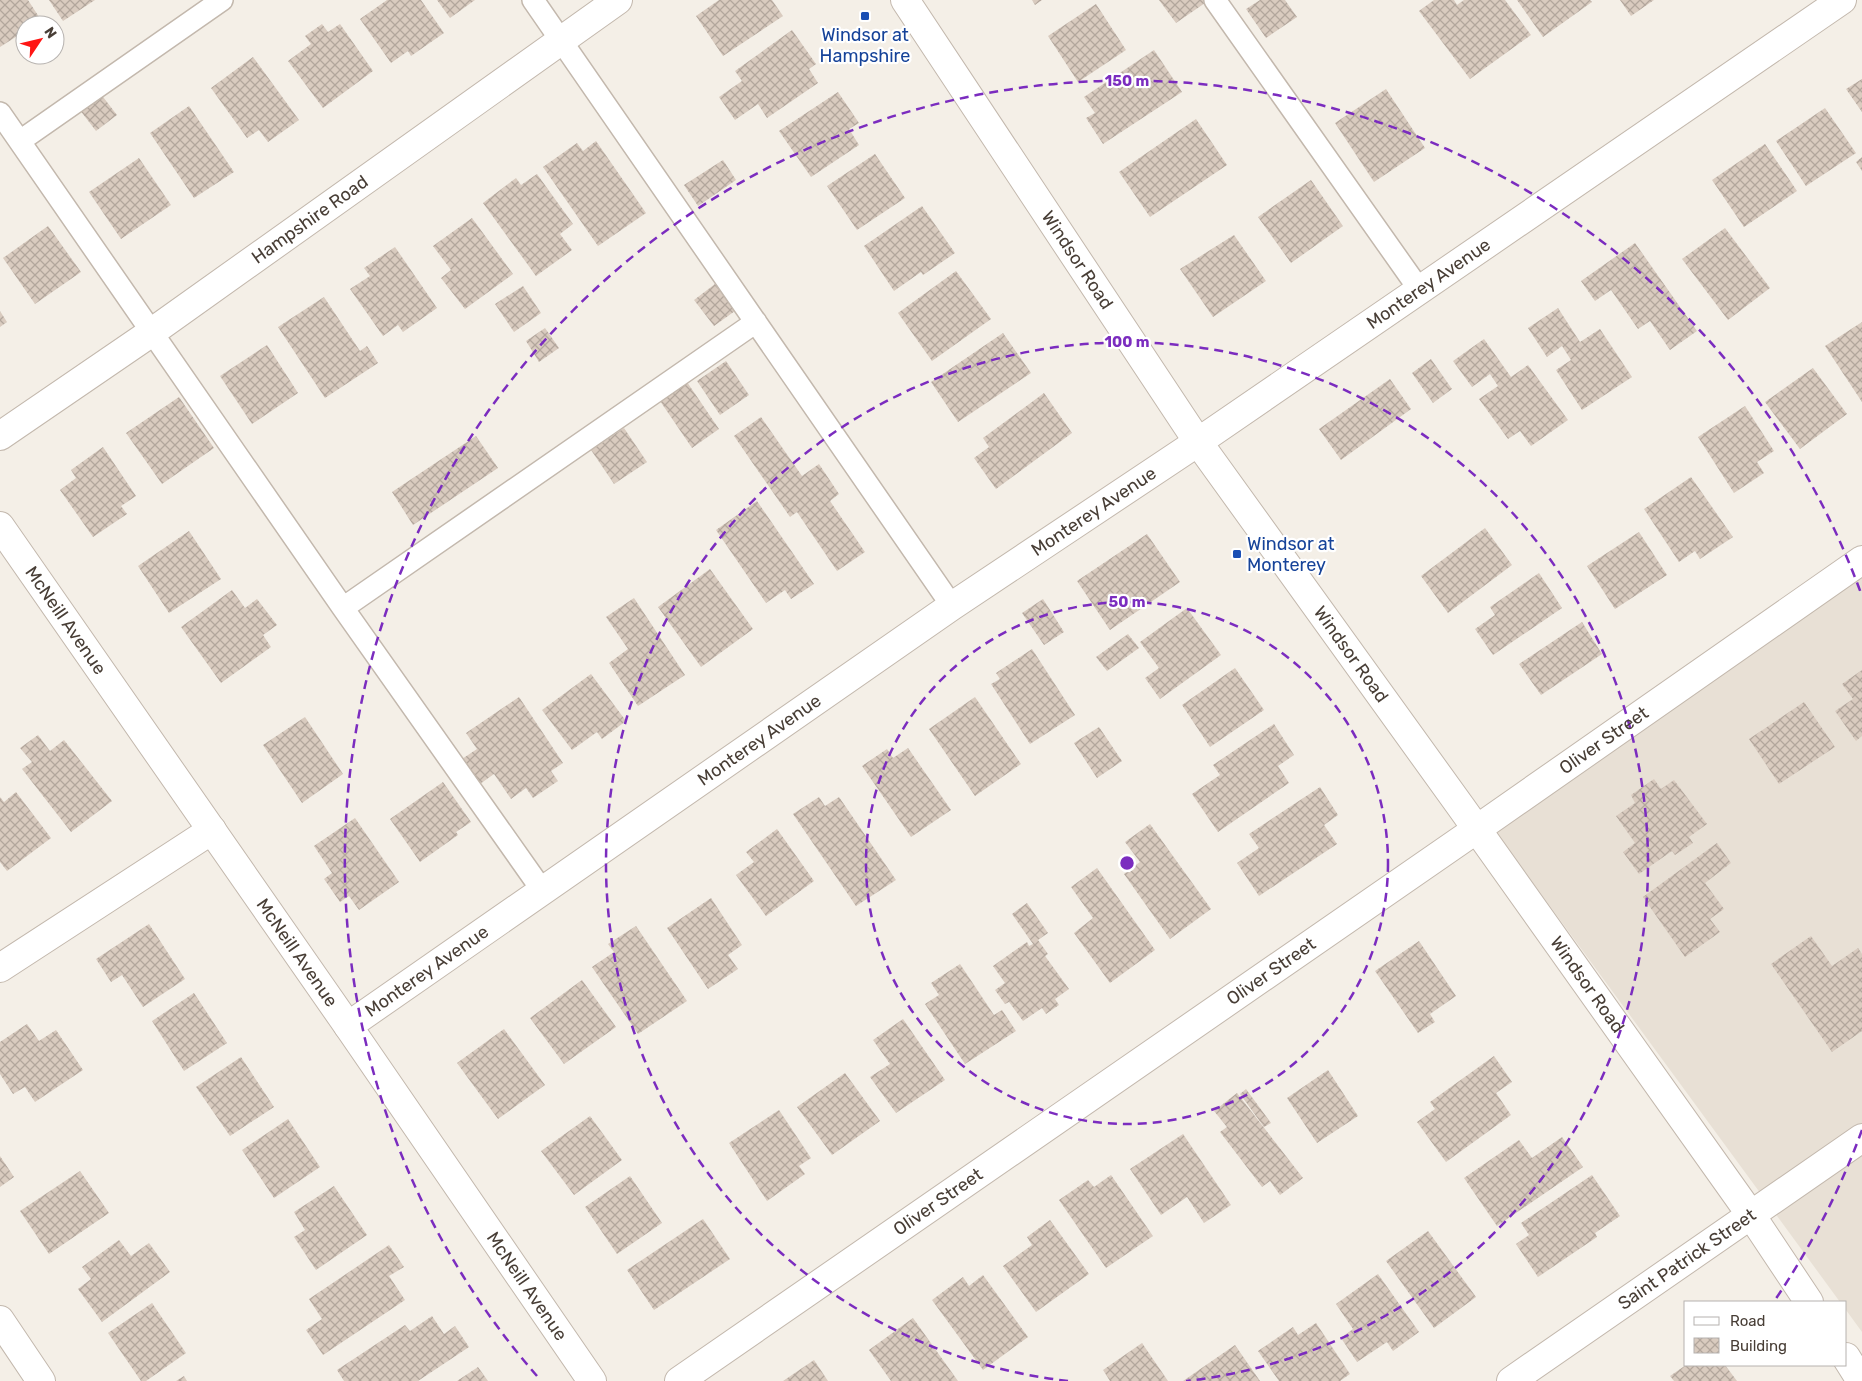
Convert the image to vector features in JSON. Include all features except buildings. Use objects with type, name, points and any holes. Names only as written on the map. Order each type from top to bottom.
[{"type":"street","name":"Hampshire Road","points":[[0,436],[152,332],[618,0]]},
{"type":"street","name":"Windsor Road","points":[[905,0],[1198,442],[1751,1215],[1808,1301]]},
{"type":"street","name":"Monterey Avenue","points":[[348,1026],[952,606],[1198,442],[1842,0]]},
{"type":"street","name":"McNeill Avenue","points":[[0,526],[592,1381]]},
{"type":"street","name":"Oliver Street","points":[[679,1381],[1477,830],[1862,560]]},
{"type":"street","points":[[0,968],[212,830]]},
{"type":"street","name":"Saint Patrick Street","points":[[1511,1381],[1862,1138]]},
{"type":"street","points":[[0,1320],[42,1381]]},
{"type":"street","points":[[1847,1358],[1862,1381]]},
{"type":"lane","points":[[20,141],[222,0]]},
{"type":"lane","points":[[533,0],[952,606]]},
{"type":"lane","points":[[1217,1],[1419,290]]},
{"type":"lane","points":[[0,113],[343,608],[542,890]]},
{"type":"lane","points":[[343,608],[756,322]]},
{"type":"shaded area","points":[[1862,575],[1862,1332],[1847,1311],[1847,1301],[1839,1301],[1492,827]]},
{"type":"place","name":"Windsor at Hampshire","points":[[865,16]]},
{"type":"place","name":"Windsor at Monterey","points":[[1237,554]]}]
